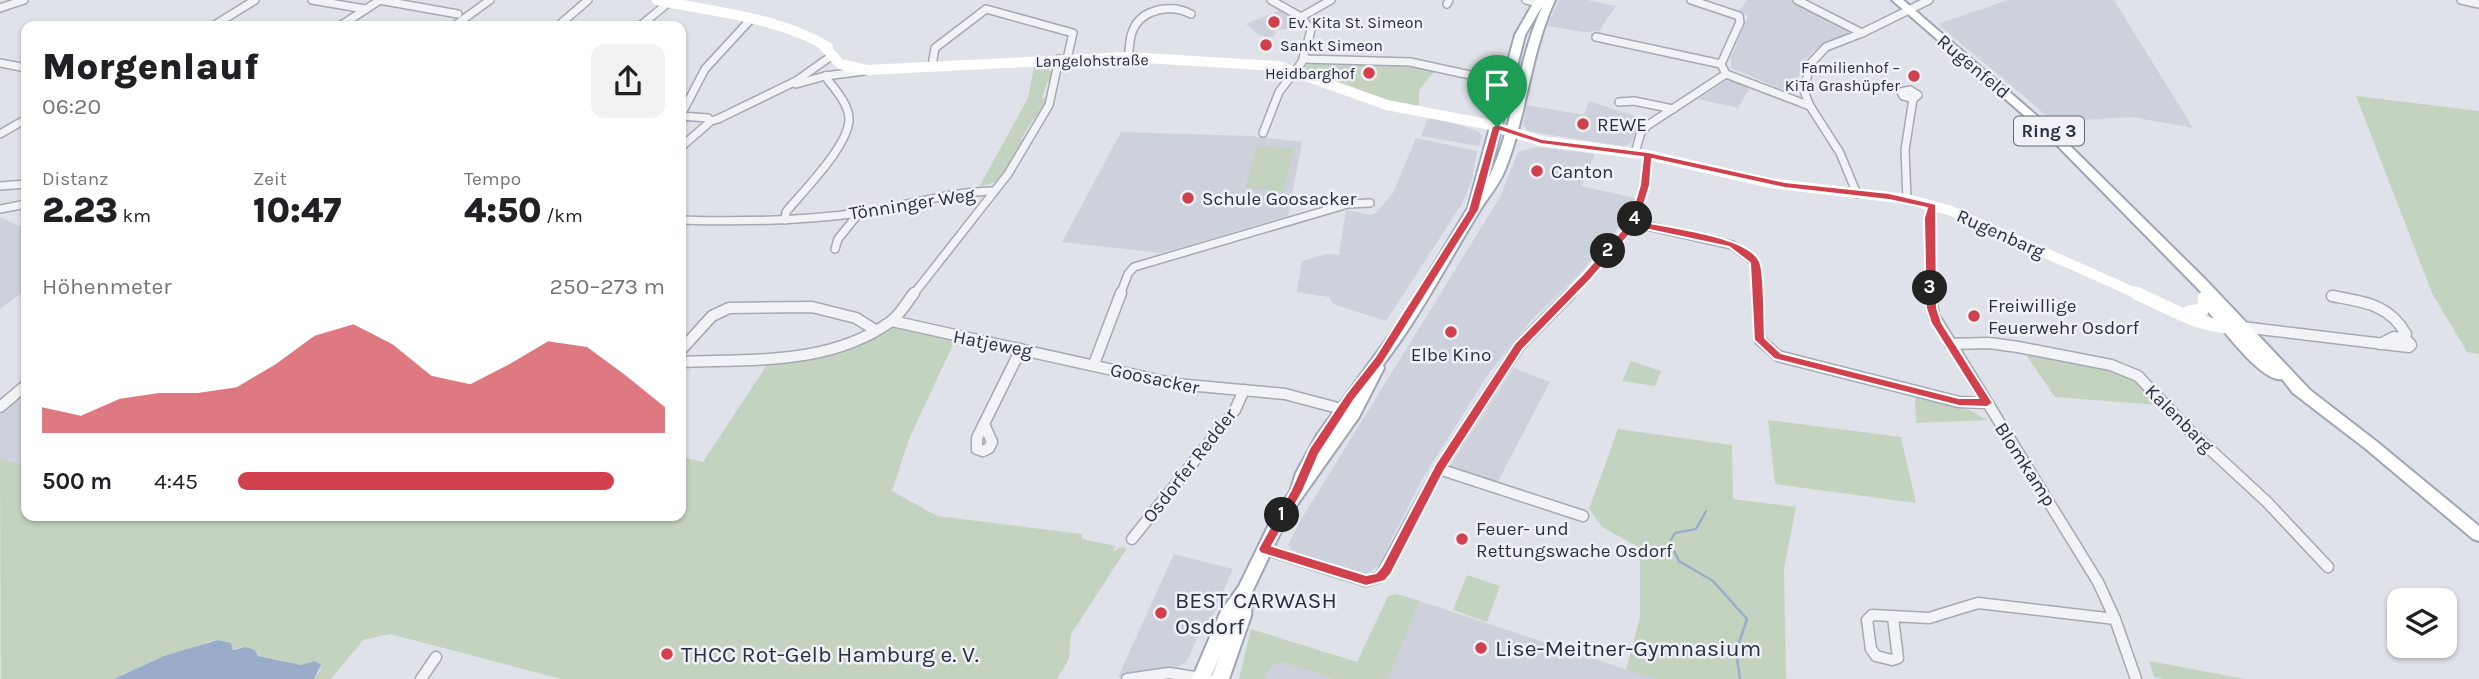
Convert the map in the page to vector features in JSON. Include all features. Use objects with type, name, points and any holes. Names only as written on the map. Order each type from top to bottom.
[{"type":"main road","name":"Rugenfeld","points":[[1897,0],[2034,117],[2169,253],[2232,326]]},
{"type":"main road","points":[[1208,679],[1242,616],[1245,590],[1264,549],[1297,491],[1321,463],[1348,411],[1375,376],[1379,360],[1493,184],[1509,134],[1527,55],[1539,20],[1540,2]]},
{"type":"main road","points":[[1474,210],[1520,35],[1540,2]]},
{"type":"main road","name":"Rugenfeld","points":[[2169,253],[2204,298],[2232,326]]},
{"type":"main road","name":"Ring 3","points":[[2232,326],[2264,365],[2304,393],[2479,536]]},
{"type":"street","points":[[0,8],[24,0]]},
{"type":"street","points":[[221,21],[255,0]]},
{"type":"street","points":[[312,0],[365,9]]},
{"type":"street","points":[[347,21],[379,0],[458,14]]},
{"type":"street","points":[[461,21],[492,0]]},
{"type":"street","points":[[467,21],[492,0]]},
{"type":"street","points":[[564,21],[588,0]]},
{"type":"street","name":"Langelohstraße","points":[[657,0],[795,31],[822,44],[838,62],[867,70],[1128,57],[1270,65],[1387,105],[1473,123],[1509,134]]},
{"type":"street","points":[[1263,133],[1279,92],[1303,59],[1311,30],[1301,17],[1271,0]]},
{"type":"street","points":[[1301,17],[1331,0]]},
{"type":"street","points":[[1692,0],[1739,16],[1740,22],[1721,64]]},
{"type":"street","points":[[1797,0],[1862,33]]},
{"type":"street","points":[[1857,194],[1840,153],[1804,92],[1808,70],[1816,55],[1826,47],[1862,33],[1929,0]]},
{"type":"street","points":[[2461,0],[2479,5]]},
{"type":"street","points":[[646,21],[668,3]]},
{"type":"street","points":[[1128,57],[1134,27],[1144,17],[1175,8],[1191,14]]},
{"type":"street","name":"Tönninger Weg","points":[[686,220],[743,223],[859,213],[973,192],[992,191],[1008,174],[1045,114],[1073,33],[986,9],[935,48],[932,66]]},
{"type":"street","points":[[686,105],[705,69],[751,19]]},
{"type":"street","points":[[1596,37],[1721,64]]},
{"type":"street","points":[[1303,59],[1410,62],[1507,83]]},
{"type":"street","points":[[686,142],[709,120],[781,89],[821,67],[838,62]]},
{"type":"street","points":[[825,76],[838,62]]},
{"type":"street","name":"Langelohstraße","points":[[838,62],[889,69]]},
{"type":"street","points":[[0,63],[21,67]]},
{"type":"street","points":[[1721,64],[1726,74],[1810,106]]},
{"type":"street","points":[[781,89],[825,76],[867,70]]},
{"type":"street","points":[[1635,153],[1644,128],[1726,74]]},
{"type":"street","points":[[785,219],[789,209],[823,167],[848,127],[848,114],[825,76]]},
{"type":"street","points":[[1781,94],[1804,92]]},
{"type":"street","points":[[1907,199],[1905,150],[1913,99]]},
{"type":"street","points":[[1619,102],[1634,101],[1673,109]]},
{"type":"street","points":[[686,116],[709,120]]},
{"type":"street","points":[[0,134],[21,122]]},
{"type":"street","name":"Rugenbarg","points":[[1509,134],[1541,141],[1648,155],[1770,183],[1907,199],[1979,221],[2198,321],[2232,326]]},
{"type":"street","points":[[1264,549],[1366,581],[1380,577],[1387,570],[1439,469],[1519,346],[1634,223],[1645,185],[1648,155]]},
{"type":"street","points":[[0,186],[21,184]]},
{"type":"street","points":[[686,362],[808,356],[849,344],[892,321],[992,191]]},
{"type":"street","name":"Goosacker","points":[[1348,411],[1263,391],[1176,384],[1094,364],[1128,274],[1134,267],[1348,204],[1370,203]]},
{"type":"street","points":[[0,209],[21,205]]},
{"type":"street","name":"Blomkamp","points":[[1933,206],[1929,218],[1930,301],[1937,323],[2073,538],[2115,619],[2136,679]]},
{"type":"street","points":[[835,249],[838,239],[859,213]]},
{"type":"street","points":[[1634,223],[1732,244],[1744,251],[1755,262],[1760,340],[1778,356],[1959,402],[1987,403]]},
{"type":"street","points":[[2232,326],[2378,344],[2411,345],[2404,338],[2406,334],[2399,319],[2391,311],[2332,296]]},
{"type":"street","points":[[2189,312],[2202,310],[2205,306],[2204,298]]},
{"type":"street","name":"Rugenbarg","points":[[2163,305],[2232,326]]},
{"type":"street","points":[[686,344],[707,320],[729,308],[812,307],[856,318],[875,330]]},
{"type":"street","name":"Hatjeweg","points":[[892,321],[1094,364]]},
{"type":"street","name":"Kalenbarg","points":[[1950,344],[1989,343],[2018,347],[2111,365],[2138,376],[2189,430],[2267,502],[2328,567]]},
{"type":"street","points":[[984,424],[1021,349]]},
{"type":"street","points":[[0,407],[21,389]]},
{"type":"street","name":"Osdorfer Redder","points":[[1132,539],[1235,410],[1244,390]]},
{"type":"street","points":[[1439,469],[1583,516]]},
{"type":"street","points":[[1893,618],[1938,617],[1978,603],[2115,619]]},
{"type":"street","points":[[421,679],[436,657]]},
{"type":"street","points":[[1127,679],[1169,673],[1208,679]]},
{"type":"shaded area","points":[[1559,0],[1587,0],[1616,6],[1599,31],[1584,32],[1547,26]]},
{"type":"shaded area","points":[[1747,0],[1790,0],[1848,31],[1848,34],[1817,48],[1803,62],[1795,87],[1791,90],[1781,89],[1731,68],[1731,57],[1748,16],[1738,13]]},
{"type":"shaded area","points":[[2008,0],[2114,0],[2193,128],[2132,117],[2054,122],[1938,24]]},
{"type":"shaded area","name":"Ev. Kita St. Simeon","points":[[1280,10],[1297,21],[1302,28],[1273,30],[1276,32],[1273,37],[1260,36],[1246,24]]},
{"type":"shaded area","points":[[1726,81],[1737,81],[1751,86],[1738,108],[1698,99]]},
{"type":"shaded area","points":[[1589,101],[1647,120],[1638,127],[1631,143],[1623,146],[1544,134],[1527,130],[1523,125],[1526,105],[1584,115]]},
{"type":"shaded area","points":[[1429,116],[1478,131],[1482,136],[1479,146],[1421,136]]},
{"type":"shaded area","name":"Schule Goosacker","points":[[1121,132],[1251,136],[1302,142],[1288,216],[1162,253],[1062,242]]},
{"type":"shaded area","points":[[1416,138],[1477,151],[1472,180],[1463,202],[1386,321],[1333,304],[1329,297],[1297,292],[1302,261],[1326,254],[1339,255],[1346,210],[1371,215],[1377,212],[1393,193]]},
{"type":"shaded area","points":[[1537,147],[1595,154],[1581,186],[1635,198],[1624,221],[1576,278],[1532,319],[1489,373],[1421,481],[1379,565],[1366,575],[1292,550],[1288,545],[1302,518],[1500,197],[1518,152]]},
{"type":"shaded area","points":[[0,217],[21,227],[21,294],[0,309]]},
{"type":"shaded area","points":[[1514,368],[1550,382],[1496,485],[1448,469]]},
{"type":"shaded area","points":[[21,397],[21,464],[0,459],[0,415]]},
{"type":"shaded area","points":[[1174,554],[1233,569],[1212,617],[1201,630],[1187,661],[1175,669],[1118,677]]},
{"type":"shaded area","name":"Lise-Meitner-Gymnasium","points":[[1420,601],[1655,679],[1388,679]]},
{"type":"shaded area","points":[[1281,662],[1333,679],[1265,679],[1271,666]]},
{"type":"green space","points":[[1309,62],[1401,62],[1435,71],[1419,90],[1419,108],[1404,106],[1307,72],[1305,68]]},
{"type":"green space","points":[[1049,66],[1049,71],[1054,71],[1052,82],[1047,82],[1042,98],[1048,98],[1040,117],[1034,118],[1021,139],[1027,139],[999,181],[979,187],[1028,98],[1034,67]]},
{"type":"green space","points":[[2356,96],[2479,111],[2479,354],[2467,352],[2432,293]]},
{"type":"green space","points":[[1257,145],[1294,149],[1283,192],[1245,188]]},
{"type":"green space","points":[[892,321],[957,336],[909,439],[892,491],[937,516],[1082,534],[1082,539],[1116,546],[1112,553],[1120,547],[1127,548],[1071,634],[1069,659],[1057,679],[561,679],[390,634],[363,640],[331,679],[314,679],[321,669],[315,661],[301,665],[258,656],[245,647],[233,649],[231,643],[218,640],[164,656],[114,679],[1,679],[0,459],[21,464],[21,521],[686,521],[686,458],[703,462],[770,360],[809,356]]},
{"type":"green space","points":[[2024,352],[2105,367],[2136,380],[2158,405],[2055,397]]},
{"type":"green space","points":[[1631,361],[1661,371],[1655,386],[1622,381]]},
{"type":"green space","points":[[1915,397],[1969,410],[1987,420],[1916,423]]},
{"type":"green space","points":[[1768,420],[1901,437],[1916,503],[1775,484]]},
{"type":"green space","points":[[1618,429],[1732,445],[1733,499],[1796,507],[1784,569],[1786,679],[1655,679],[1626,670],[1640,617],[1640,548],[1602,527],[1589,509]]},
{"type":"green space","points":[[1467,575],[1500,586],[1487,622],[1453,610]]},
{"type":"green space","points":[[1397,594],[1420,601],[1388,679],[1333,679],[1281,662],[1271,666],[1265,679],[1239,679],[1251,629],[1357,662],[1388,596]]},
{"type":"green space","points":[[2149,661],[2245,679],[2164,679],[2154,677]]},
{"type":"water","points":[[218,640],[231,643],[233,650],[245,647],[255,650],[258,656],[301,665],[315,661],[321,665],[314,679],[114,679],[164,656]]},
{"type":"waterway","points":[[1671,540],[1675,533],[1696,529],[1706,511]]},
{"type":"waterway","points":[[1671,545],[1679,561],[1713,581],[1747,619],[1736,652],[1740,679]]},
{"type":"place","name":"Ev. Kita St. Simeon","points":[[1274,22]]},
{"type":"place","name":"Sankt Simeon","points":[[1266,45]]},
{"type":"place","name":"Heidbarghof","points":[[1369,73]]},
{"type":"place","name":"Familienhof – KiTa Grashüpfer","points":[[1914,76]]},
{"type":"place","name":"REWE","points":[[1583,124]]},
{"type":"place","name":"Canton","points":[[1537,171]]},
{"type":"place","name":"Schule Goosacker","points":[[1188,198]]},
{"type":"place","name":"Freiwillige Feuerwehr Osdorf","points":[[1974,316]]},
{"type":"place","name":"Elbe Kino","points":[[1451,332]]},
{"type":"place","name":"Feuer- und Rettungswache Osdorf","points":[[1462,539]]},
{"type":"place","name":"BEST CARWASH Osdorf","points":[[1161,613]]},
{"type":"place","name":"Lise-Meitner-Gymnasium","points":[[1481,648]]},
{"type":"place","name":"THCC Rot-Gelb Hamburg e. V.","points":[[667,654]]},
{"type":"route","points":[[1497,127],[1486,169],[1474,200],[1474,210],[1379,360],[1368,371],[1313,453],[1297,491],[1264,549],[1366,581],[1380,577],[1387,570],[1439,469],[1519,346],[1634,223],[1645,185],[1648,155],[1785,185],[1907,199],[1933,206],[1929,218],[1931,308],[1937,323],[1987,403],[1959,402],[1778,356],[1760,340],[1755,262],[1744,251],[1732,244],[1634,223],[1645,185],[1647,159],[1648,155],[1591,150],[1541,141],[1497,127]]}]
